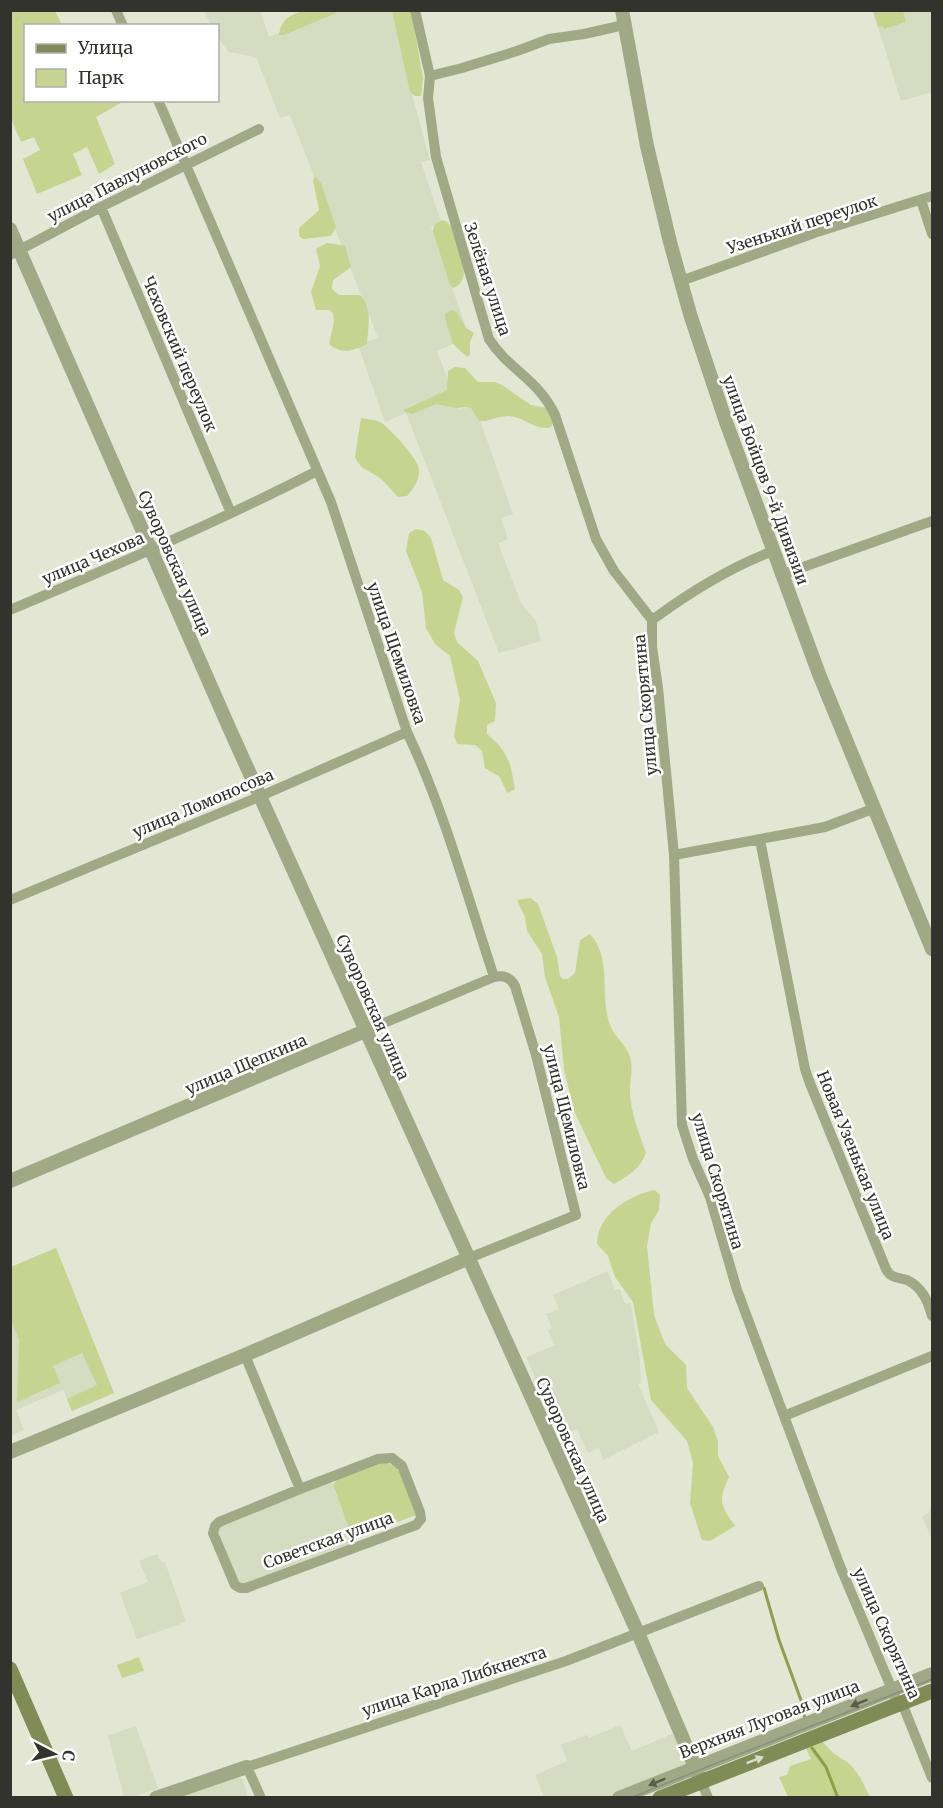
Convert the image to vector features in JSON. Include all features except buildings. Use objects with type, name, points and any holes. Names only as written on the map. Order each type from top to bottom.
[{"type":"main road","points":[[10,1669],[66,1797]]},
{"type":"main road","name":"Верхняя Луговая улица","points":[[660,1797],[933,1690]]},
{"type":"street","points":[[116,10],[122,24]]},
{"type":"street","name":"Зелёная улица","points":[[416,10],[430,76],[428,99],[436,157],[489,339],[497,351],[529,379],[549,402],[596,539],[614,572],[652,620]]},
{"type":"street","points":[[430,76],[506,55],[549,39],[584,34],[624,14]]},
{"type":"street","name":"улица Бойцов 9-й Дивизии","points":[[624,14],[647,146],[681,281],[726,422],[819,674],[932,946]]},
{"type":"street","name":"улица Щемиловка","points":[[159,102],[331,502],[407,732],[442,821],[494,977],[509,978],[515,986],[536,1056],[576,1215],[469,1258]]},
{"type":"street","name":"улица Павлуновского","points":[[15,253],[101,207],[259,129]]},
{"type":"street","name":"Узенький переулок","points":[[681,281],[817,232],[933,196]]},
{"type":"street","points":[[921,200],[933,234]]},
{"type":"street","name":"Чеховский переулок","points":[[101,207],[231,513]]},
{"type":"street","name":"Суворовская улица","points":[[10,229],[15,253],[151,549],[365,1031],[638,1633],[708,1797]]},
{"type":"street","name":"улица Чехова","points":[[10,610],[231,513],[317,471]]},
{"type":"street","points":[[781,575],[933,521]]},
{"type":"street","name":"улица Скорятина","points":[[773,551],[749,560],[711,580],[652,620],[652,647],[674,855],[682,1125],[693,1159],[710,1197],[731,1273],[840,1566],[892,1690],[896,1699],[902,1703],[933,1778]]},
{"type":"street","name":"улица Ломоносова","points":[[10,900],[261,796],[407,732]]},
{"type":"street","points":[[674,855],[825,826],[875,808]]},
{"type":"street","name":"Новая Узенькая улица","points":[[760,840],[809,1081],[886,1269],[892,1277],[906,1280],[918,1288],[925,1296],[933,1316]]},
{"type":"street","name":"улица Щепкина","points":[[10,1181],[494,977]]},
{"type":"street","points":[[10,1452],[246,1355],[469,1258]]},
{"type":"street","points":[[246,1355],[300,1489]]},
{"type":"street","points":[[784,1416],[933,1356]]},
{"type":"street","name":"Советская улица","points":[[378,1458],[392,1458],[402,1466],[421,1519],[416,1525],[246,1588],[235,1585],[213,1533],[215,1526],[219,1522],[300,1489],[378,1458]]},
{"type":"street","name":"улица Карла Либкнехта","points":[[156,1797],[558,1664],[759,1586]]},
{"type":"street","name":"Верхняя Луговая улица","points":[[619,1797],[933,1674]]},
{"type":"street","points":[[247,1767],[261,1797]]},
{"type":"shaded area","points":[[204,11],[260,11],[269,37],[335,11],[394,11],[407,76],[430,160],[421,162],[441,222],[431,227],[469,336],[437,351],[459,409],[475,406],[513,514],[501,518],[508,539],[498,543],[521,603],[536,621],[541,641],[499,653],[406,413],[385,422],[358,345],[378,338],[290,115],[280,118],[256,57],[229,52],[219,39],[219,24],[210,24]]},
{"type":"shaded area","points":[[873,11],[932,11],[932,92],[901,101]]},
{"type":"shaded area","points":[[56,1248],[114,1393],[72,1411],[63,1390],[16,1410],[24,1430],[11,1436],[11,1267]]},
{"type":"shaded area","points":[[608,1271],[615,1290],[620,1289],[625,1304],[631,1303],[640,1362],[641,1383],[638,1384],[659,1432],[603,1460],[599,1448],[588,1453],[577,1429],[560,1436],[526,1357],[555,1345],[548,1330],[552,1328],[546,1314],[559,1309],[553,1295]]},
{"type":"shaded area","points":[[331,1481],[354,1542],[241,1587],[217,1528]]},
{"type":"shaded area","points":[[932,1499],[932,1540],[922,1516],[929,1513]]},
{"type":"shaded area","points":[[157,1554],[161,1562],[165,1562],[186,1622],[137,1639],[120,1593],[148,1582],[139,1561]]},
{"type":"shaded area","points":[[620,1725],[632,1751],[674,1733],[687,1763],[685,1767],[613,1797],[544,1797],[535,1775],[567,1761],[561,1745],[587,1735],[589,1738]]},
{"type":"shaded area","points":[[136,1726],[158,1788],[134,1797],[124,1797],[108,1736]]},
{"type":"shaded area","points":[[239,1777],[243,1779],[248,1797],[173,1798]]},
{"type":"green space","points":[[304,10],[336,11],[336,13],[284,35],[279,35],[284,21]]},
{"type":"green space","points":[[10,11],[55,11],[62,24],[24,24],[24,102],[122,102],[96,117],[115,164],[99,174],[87,147],[73,154],[82,175],[37,194],[23,159],[40,150],[34,137],[21,142],[11,119]]},
{"type":"green space","points":[[392,11],[411,11],[423,78],[421,96],[415,96],[410,92]]},
{"type":"green space","points":[[873,11],[903,11],[906,22],[884,29],[883,26],[878,27]]},
{"type":"green space","points":[[315,176],[321,183],[336,227],[331,236],[303,239],[299,236],[299,228],[319,210],[313,180]]},
{"type":"green space","points":[[442,220],[451,227],[463,260],[463,277],[460,284],[453,288],[450,285],[433,232],[434,225]]},
{"type":"green space","points":[[327,243],[345,246],[351,267],[333,280],[332,289],[339,295],[360,295],[367,306],[369,325],[367,344],[352,350],[338,350],[329,344],[334,322],[333,313],[329,310],[316,310],[311,292],[320,266],[316,249]]},
{"type":"green space","points":[[451,310],[457,312],[466,328],[474,333],[470,342],[470,355],[467,357],[452,343],[445,314]]},
{"type":"green space","points":[[455,367],[465,368],[478,382],[495,382],[531,405],[546,408],[554,421],[551,427],[535,426],[519,418],[508,416],[479,421],[471,408],[467,407],[456,408],[436,404],[412,414],[405,412],[404,410],[447,390],[448,371]]},
{"type":"green space","points":[[361,418],[378,421],[384,425],[416,462],[419,470],[418,478],[407,496],[398,497],[381,479],[357,462],[355,457]]},
{"type":"green space","points":[[416,529],[425,531],[431,538],[443,580],[459,590],[463,597],[454,633],[457,642],[478,661],[496,703],[495,721],[487,725],[487,734],[504,752],[510,764],[515,789],[507,793],[500,777],[485,768],[482,751],[475,745],[457,744],[454,736],[460,700],[450,656],[435,644],[426,628],[422,592],[406,551],[409,533]]},
{"type":"green space","points":[[531,898],[538,904],[557,957],[560,976],[563,979],[568,979],[575,973],[580,940],[590,934],[601,954],[609,1022],[630,1058],[632,1106],[646,1153],[637,1168],[614,1184],[606,1178],[574,1111],[564,1069],[559,1017],[545,977],[542,954],[527,931],[525,917],[517,900]]},
{"type":"green space","points":[[655,1190],[660,1195],[659,1210],[651,1223],[647,1246],[654,1315],[665,1344],[686,1365],[687,1388],[713,1427],[718,1442],[718,1456],[729,1477],[723,1491],[722,1502],[735,1526],[710,1541],[702,1540],[690,1503],[693,1463],[687,1441],[651,1400],[633,1302],[615,1277],[608,1256],[597,1244],[598,1234],[608,1215],[635,1196]]},
{"type":"green space","points":[[56,1248],[114,1393],[72,1411],[67,1399],[97,1385],[82,1353],[53,1366],[60,1383],[17,1402],[19,1340],[11,1320],[11,1267]]},
{"type":"green space","points":[[385,1462],[397,1467],[416,1515],[356,1538],[351,1534],[333,1485],[337,1479]]},
{"type":"green space","points":[[139,1657],[144,1671],[122,1678],[117,1665]]},
{"type":"green space","points":[[820,1739],[832,1752],[850,1764],[860,1777],[870,1797],[788,1797],[779,1777],[787,1775],[790,1766],[811,1759],[805,1746]]},
{"type":"waterway","points":[[764,1588],[779,1640],[802,1703],[805,1720]]},
{"type":"waterway","points":[[812,1748],[826,1767],[838,1798]]},
{"type":"tram line","points":[[631,1798],[932,1679]]}]
